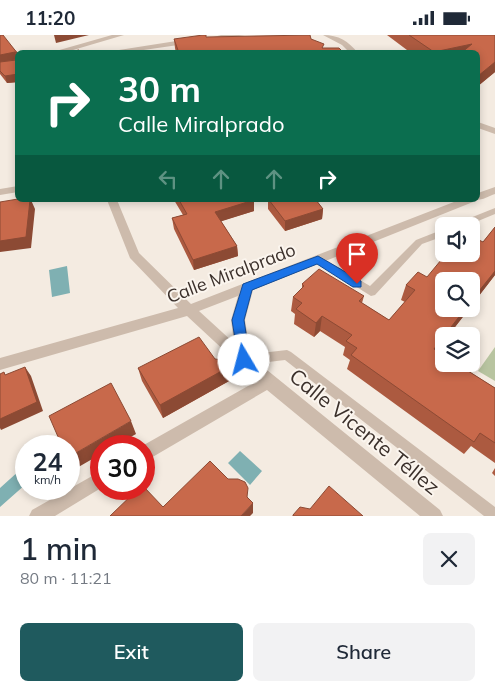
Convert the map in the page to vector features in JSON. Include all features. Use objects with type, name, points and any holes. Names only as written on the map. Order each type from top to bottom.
[{"type":"street","points":[[63,50],[120,35]]},
{"type":"street","points":[[125,50],[228,35]]},
{"type":"street","points":[[211,38],[241,35]]},
{"type":"street","points":[[327,35],[345,43],[352,50]]},
{"type":"street","points":[[91,50],[89,46],[96,41]]},
{"type":"street","points":[[480,126],[495,131]]},
{"type":"street","points":[[0,192],[15,190]]},
{"type":"street","points":[[480,196],[495,190]]},
{"type":"street","name":"Calle Vicente Téllez","points":[[113,202],[134,255],[189,310],[268,381],[434,516]]},
{"type":"street","name":"Calle Miralprado","points":[[0,364],[189,310],[464,202]]},
{"type":"street","points":[[244,360],[238,320],[247,287]]},
{"type":"street","name":"Calle Vicente Téllez","points":[[155,448],[268,381]]},
{"type":"street","points":[[38,516],[90,485]]},
{"type":"lane","points":[[480,217],[495,211]]},
{"type":"lane","points":[[318,259],[370,292],[419,242],[435,236]]},
{"type":"lane","points":[[244,360],[287,355],[495,516]]},
{"type":"green space","points":[[495,347],[495,381],[480,372],[480,368]]},
{"type":"water","points":[[67,266],[70,293],[52,297],[49,270]]},
{"type":"water","points":[[240,451],[262,471],[250,485],[228,463]]},
{"type":"water","points":[[15,474],[15,494],[0,507],[0,488]]},
{"type":"building","points":[[0,35],[3,35],[15,52],[0,55]]},
{"type":"building","points":[[206,35],[206,37],[310,35],[311,39],[324,44],[322,48],[339,48],[341,50],[178,50],[174,39]]},
{"type":"building","points":[[409,35],[495,35],[495,62],[480,74],[480,50],[465,50],[472,44],[444,50],[431,50]]},
{"type":"building","points":[[15,60],[15,74],[5,76],[0,71],[0,62]]},
{"type":"building","points":[[15,200],[15,202],[30,202],[26,237],[0,241],[0,202]]},
{"type":"building","points":[[180,202],[248,202],[215,212],[237,246],[193,260],[172,218],[187,214]]},
{"type":"building","points":[[271,202],[318,202],[323,209],[285,221]]},
{"type":"building","points":[[495,227],[495,271],[480,290],[480,272],[435,272],[435,317],[459,317],[451,327],[435,327],[435,372],[470,372],[495,388],[495,443],[480,433],[474,442],[351,355],[357,348],[346,341],[352,335],[322,316],[316,323],[296,309],[302,303],[293,297],[304,286],[302,284],[319,269],[364,296],[359,301],[389,320],[415,290],[406,285],[418,272],[427,277],[439,262],[480,262],[480,240],[483,242]]},
{"type":"building","points":[[199,337],[215,359],[238,362],[160,405],[138,368]]},
{"type":"building","points":[[25,367],[37,402],[0,419],[0,374],[4,372],[5,375]]},
{"type":"building","points":[[111,383],[131,421],[107,435],[90,435],[90,445],[80,451],[80,435],[57,435],[49,416]]},
{"type":"building","points":[[210,461],[228,479],[238,479],[245,482],[248,488],[247,497],[253,503],[241,516],[110,516],[127,500],[155,499],[163,507]]},
{"type":"building","points":[[329,486],[363,516],[293,516],[300,507],[310,509]]},
{"type":"route","points":[[244,360],[238,320],[247,287],[318,259],[357,284]]}]
